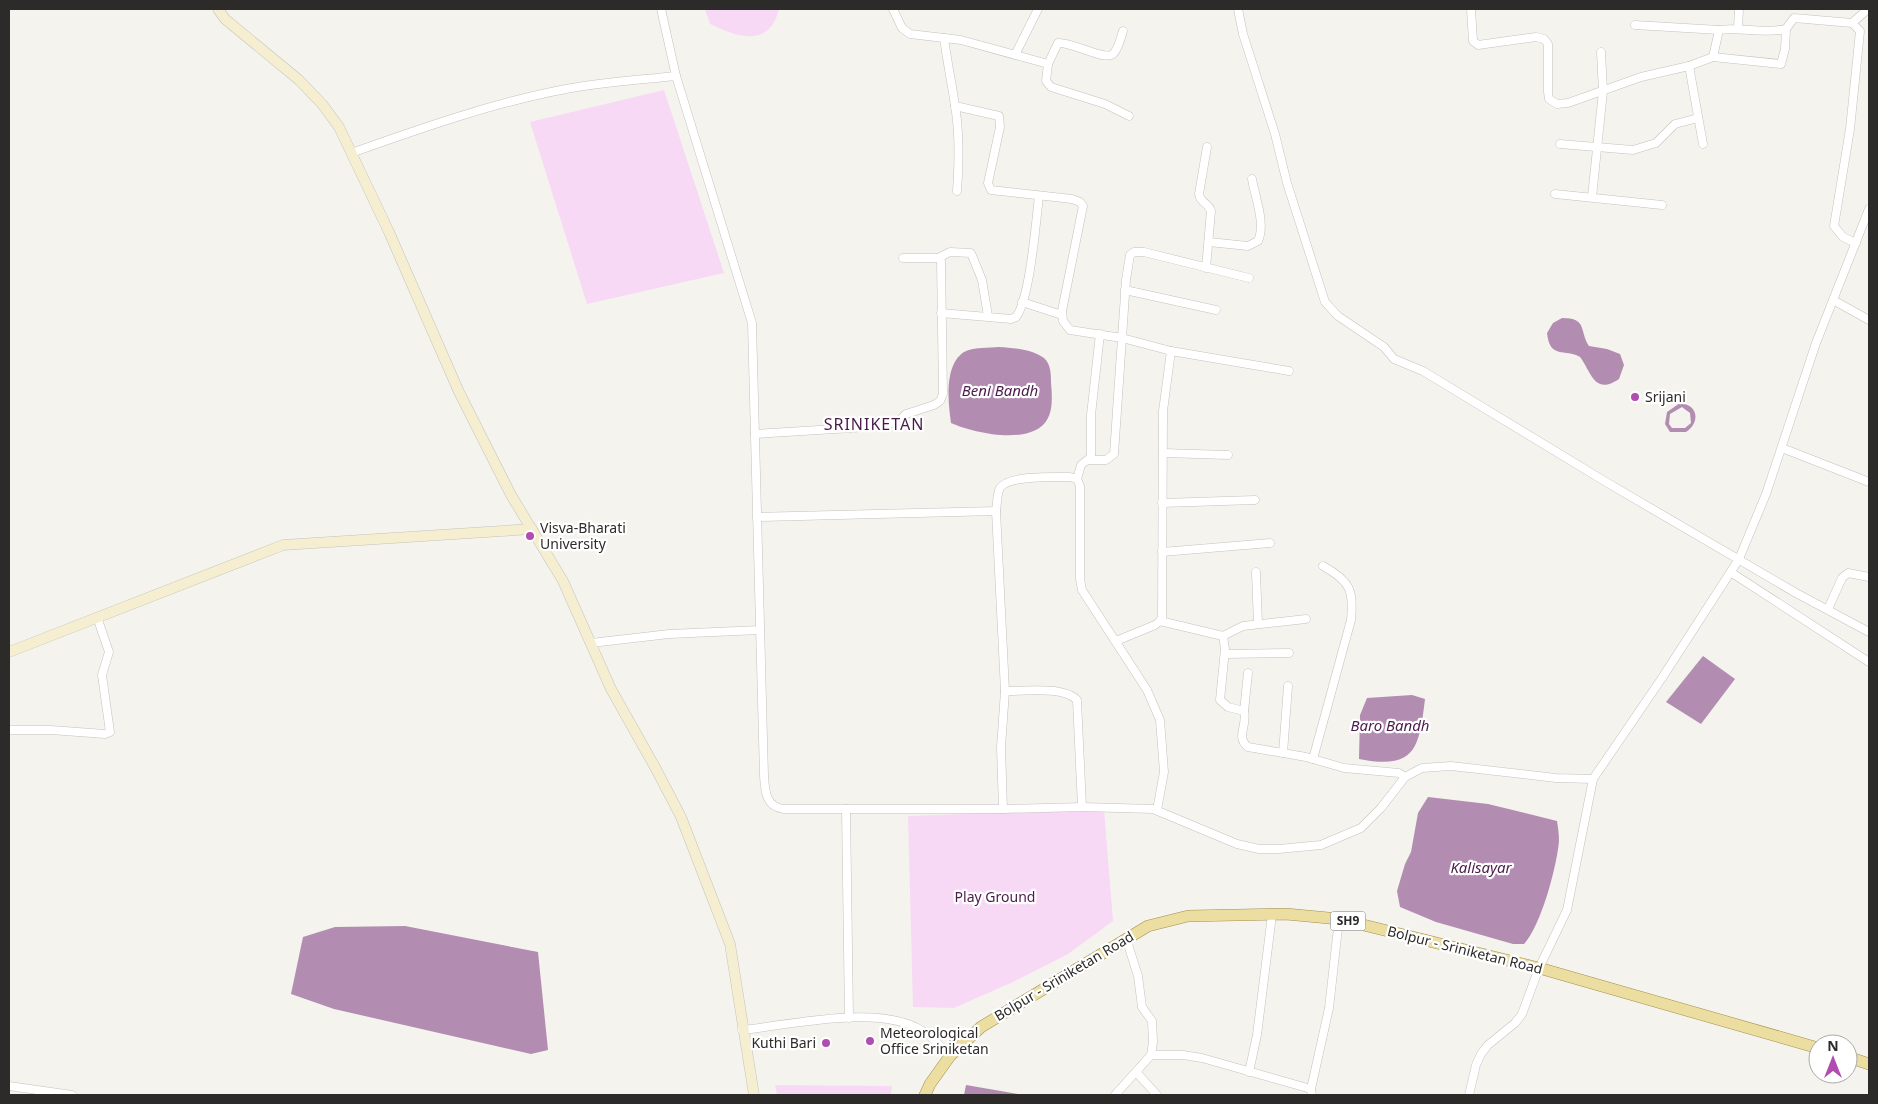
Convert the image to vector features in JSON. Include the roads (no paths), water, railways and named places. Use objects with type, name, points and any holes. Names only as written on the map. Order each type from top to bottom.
[{"type":"main road","points":[[218,9],[225,19],[299,80],[322,104],[339,127],[459,392],[511,495],[563,581],[611,689],[681,818],[730,944],[742,1030],[754,1095]]},
{"type":"main road","points":[[9,652],[283,545],[532,529]]},
{"type":"main road","name":"Bolpur - Sriniketan Road","points":[[925,1095],[930,1084],[950,1056],[981,1027],[1148,926],[1188,916],[1272,915],[1339,918],[1539,968],[1808,1045]]},
{"type":"street","points":[[661,9],[676,76],[752,323],[764,776],[769,802],[778,809],[784,810],[1003,810],[1082,807],[1157,810],[1237,844],[1259,850],[1303,848],[1321,845],[1361,828],[1381,808],[1405,777],[1422,768],[1434,765],[1498,770],[1556,778],[1593,779]]},
{"type":"street","points":[[894,9],[902,28],[910,34],[961,40],[1048,64]]},
{"type":"street","points":[[1015,55],[1038,9]]},
{"type":"street","points":[[1238,9],[1243,34],[1275,134],[1286,183],[1325,302],[1338,316],[1384,347],[1394,359],[1423,371],[1606,482],[1869,632]]},
{"type":"street","points":[[1471,9],[1472,36],[1473,41],[1478,45],[1536,38],[1544,39],[1548,44],[1548,92],[1552,103],[1568,103],[1641,77],[1690,66],[1713,57],[1781,64],[1785,49],[1786,29],[1794,18],[1852,23],[1860,31],[1850,129],[1834,226],[1843,237],[1856,243]]},
{"type":"street","points":[[1738,28],[1739,9]]},
{"type":"street","points":[[1852,23],[1868,9]]},
{"type":"street","points":[[1635,25],[1719,30],[1738,28],[1778,31],[1786,29]]},
{"type":"street","points":[[1123,30],[1111,56],[1103,56],[1061,42],[1056,45],[1048,64],[1046,81],[1051,87],[1105,104],[1129,116]]},
{"type":"street","points":[[1713,57],[1719,30]]},
{"type":"street","points":[[944,38],[948,75],[956,106],[960,156],[957,191]]},
{"type":"street","points":[[1592,198],[1603,91],[1601,52]]},
{"type":"street","points":[[1690,66],[1703,144]]},
{"type":"street","points":[[351,153],[452,117],[524,98],[587,86],[676,76]]},
{"type":"street","points":[[956,106],[999,116],[1000,127],[988,183],[991,190],[1072,199],[1080,202],[1083,206],[1062,315],[1065,325],[1070,330],[1122,338],[1171,351],[1289,371]]},
{"type":"street","points":[[1560,144],[1622,150],[1641,148],[1656,143],[1675,124],[1698,118]]},
{"type":"street","points":[[1206,268],[1211,208],[1201,201],[1199,194],[1207,147]]},
{"type":"street","points":[[1209,242],[1248,246],[1258,241],[1260,220],[1252,179]]},
{"type":"street","points":[[1554,194],[1662,205]]},
{"type":"street","points":[[941,313],[1016,318],[1022,302],[1033,250],[1039,196]]},
{"type":"street","points":[[1469,1095],[1476,1065],[1481,1054],[1488,1045],[1515,1023],[1522,1014],[1539,968],[1570,902],[1593,779],[1732,573],[1739,559],[1782,448],[1816,342],[1869,209]]},
{"type":"street","points":[[903,258],[938,258],[950,252],[971,253],[982,280],[988,316]]},
{"type":"street","points":[[1157,810],[1164,772],[1160,720],[1147,690],[1081,584],[1080,486],[1077,479],[1081,466],[1090,460],[1106,460],[1114,454],[1125,290],[1128,260],[1134,252],[1144,252],[1249,278]]},
{"type":"street","points":[[755,434],[884,426],[900,420],[906,414],[934,405],[943,394],[942,268],[938,258]]},
{"type":"street","points":[[1125,290],[1216,310]]},
{"type":"street","points":[[1833,300],[1869,320]]},
{"type":"street","points":[[1022,302],[1062,315]]},
{"type":"street","points":[[1090,460],[1092,415],[1100,334]]},
{"type":"street","points":[[1160,621],[1163,411],[1171,351]]},
{"type":"street","points":[[1782,448],[1869,482]]},
{"type":"street","points":[[1163,453],[1228,455]]},
{"type":"street","points":[[1003,810],[1002,748],[1005,691],[996,511],[1000,488],[1006,482],[1016,479],[1061,477],[1077,479]]},
{"type":"street","points":[[1162,504],[1255,500]]},
{"type":"street","points":[[758,517],[996,511]]},
{"type":"street","points":[[1162,552],[1270,544]]},
{"type":"street","points":[[1314,759],[1349,630],[1353,600],[1350,588],[1338,574],[1323,566]]},
{"type":"street","points":[[1256,572],[1258,624]]},
{"type":"street","points":[[1732,573],[1869,662]]},
{"type":"street","points":[[1828,609],[1842,578],[1848,573],[1869,577]]},
{"type":"street","points":[[9,730],[51,730],[105,734],[110,732],[102,675],[109,652],[97,617]]},
{"type":"street","points":[[1116,641],[1160,621],[1224,636],[1234,629],[1258,624],[1306,619]]},
{"type":"street","points":[[591,643],[669,634],[760,630]]},
{"type":"street","points":[[1224,636],[1226,641],[1220,700],[1228,706],[1244,711]]},
{"type":"street","points":[[1225,654],[1289,652]]},
{"type":"street","points":[[1248,673],[1244,711],[1245,721],[1241,737],[1242,743],[1259,750],[1314,759],[1344,768],[1399,772],[1405,777]]},
{"type":"street","points":[[1283,754],[1288,686]]},
{"type":"street","points":[[1005,691],[1061,691],[1073,695],[1077,700],[1082,807]]},
{"type":"street","points":[[846,810],[849,1018]]},
{"type":"street","points":[[1249,1072],[1257,1036],[1272,915]]},
{"type":"street","points":[[1151,1054],[1183,1055],[1202,1058],[1311,1092],[1329,1008],[1339,918]]},
{"type":"street","points":[[1115,1095],[1137,1073],[1151,1054],[1152,1021],[1142,1007],[1138,976],[1126,938]]},
{"type":"street","points":[[742,1030],[869,1016],[913,1026],[925,1032],[950,1056]]},
{"type":"street","points":[[1137,1073],[1157,1095]]},
{"type":"street","points":[[9,1086],[72,1095]]},
{"type":"water","points":[[1562,318],[1576,320],[1582,326],[1589,346],[1607,349],[1620,354],[1624,365],[1619,379],[1611,384],[1604,385],[1599,383],[1594,380],[1580,357],[1574,354],[1559,352],[1551,347],[1547,333],[1553,323]]},
{"type":"water","name":"Beni Bandh","points":[[999,347],[1034,353],[1044,358],[1049,366],[1052,396],[1050,414],[1041,427],[1030,432],[1017,435],[1003,435],[973,431],[951,423],[949,384],[953,366],[958,358],[964,352],[972,349]]},
{"type":"water","points":[[1680,403],[1686,404],[1694,411],[1694,424],[1686,432],[1670,432],[1665,424],[1667,412]],"holes":[[[1682,407],[1690,413],[1691,423],[1685,428],[1672,428],[1669,424],[1670,414]]]},
{"type":"water","points":[[1703,656],[1735,679],[1701,724],[1666,702]]},
{"type":"water","name":"Baro Bandh","points":[[1412,695],[1425,699],[1420,731],[1411,752],[1403,758],[1392,761],[1378,762],[1359,759],[1360,715],[1367,698]]},
{"type":"water","name":"Kalisayar","points":[[1428,797],[1488,804],[1557,821],[1559,841],[1552,880],[1536,924],[1524,944],[1513,944],[1436,922],[1400,907],[1397,891],[1405,864],[1411,852],[1418,813]]},
{"type":"water","points":[[405,926],[538,952],[548,1050],[531,1054],[334,1009],[291,994],[303,937],[335,927]]},
{"type":"water","points":[[966,1085],[1023,1095],[964,1095]]},
{"type":"place","name":"Srijani","points":[[1635,397]]},
{"type":"place","name":"Visva-Bharati University","points":[[530,536]]},
{"type":"place","name":"Meteorological Office Sriniketan","points":[[870,1041]]},
{"type":"place","name":"Kuthi Bari","points":[[826,1043]]},
{"type":"district","name":"SRINIKETAN","points":[[874,424]]},
{"type":"park label","name":"Play Ground","points":[[995,897]]}]
